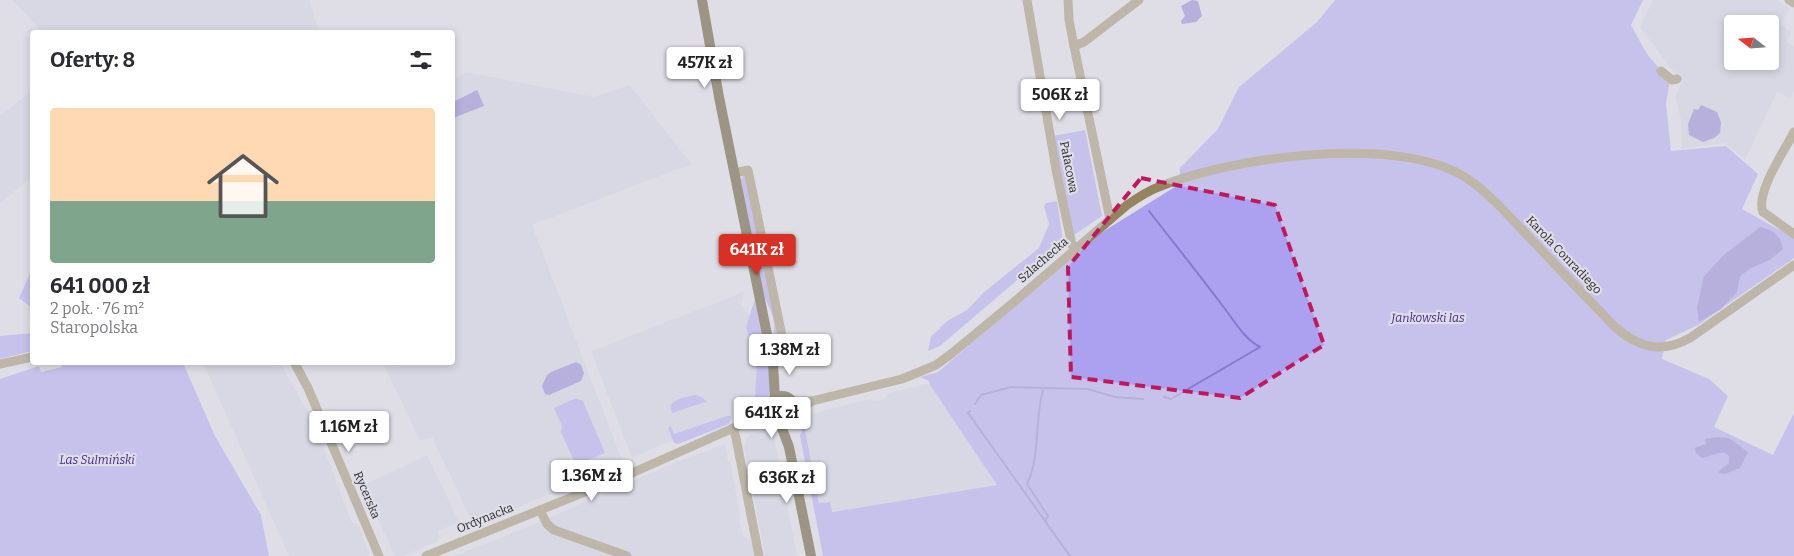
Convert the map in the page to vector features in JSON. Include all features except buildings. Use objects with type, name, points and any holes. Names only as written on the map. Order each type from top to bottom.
[{"type":"main road","points":[[702,0],[719,97],[784,410],[789,446],[811,556]]},
{"type":"main road","points":[[768,408],[772,400],[784,410]]},
{"type":"street","name":"Pałacowa","points":[[1027,0],[1057,175],[1074,249]]},
{"type":"street","points":[[1068,0],[1069,20],[1110,219]]},
{"type":"street","points":[[1074,46],[1084,42],[1139,0]]},
{"type":"street","points":[[1789,0],[1794,3]]},
{"type":"street","points":[[1661,70],[1672,80],[1677,79]]},
{"type":"street","points":[[1794,132],[1764,189],[1761,201],[1764,212],[1794,234]]},
{"type":"street","name":"Karola Conradiego","points":[[1297,157],[1341,154],[1386,154],[1432,162],[1455,171],[1496,202],[1621,332],[1635,341],[1648,346],[1664,348],[1683,342],[1794,265]]},
{"type":"street","name":"Szlachecka","points":[[784,410],[812,401],[902,379],[936,365],[1014,302],[1110,219],[1143,194],[1174,181],[1215,170],[1249,163],[1297,157]]},
{"type":"street","points":[[736,173],[748,170],[788,365]]},
{"type":"street","points":[[773,364],[777,364],[785,351]]},
{"type":"street","points":[[0,364],[30,357]]},
{"type":"street","name":"Rycerska","points":[[296,365],[308,388],[379,556]]},
{"type":"street","name":"Ordynacka","points":[[747,422],[768,408]]},
{"type":"street","name":"Ordynacka","points":[[426,556],[439,554],[632,473],[747,422],[784,410]]},
{"type":"street","points":[[733,428],[759,556]]},
{"type":"street","points":[[540,510],[547,524],[554,530],[626,556]]},
{"type":"highlighted area","points":[[1141,178],[1275,205],[1324,345],[1240,398],[1071,377],[1068,267]]},
{"type":"shaded area","points":[[12,0],[309,0],[318,30],[41,30]]},
{"type":"shaded area","points":[[1192,0],[1198,1],[1202,16],[1196,22],[1182,24],[1181,21],[1185,16],[1181,6]]},
{"type":"shaded area","points":[[1653,0],[1777,0],[1790,8],[1780,25],[1791,32],[1787,42],[1794,46],[1794,91],[1790,98],[1777,92],[1745,160],[1725,143],[1682,149],[1681,120],[1675,96],[1682,83],[1640,27]]},
{"type":"shaded area","points":[[466,72],[594,97],[630,85],[691,164],[532,225],[623,463],[474,526],[432,437],[420,441],[384,365],[455,365],[455,79]]},
{"type":"shaded area","points":[[477,90],[484,106],[455,117],[455,101]]},
{"type":"shaded area","points":[[30,92],[30,179],[0,203],[0,116]]},
{"type":"shaded area","points":[[1701,105],[1717,112],[1721,122],[1720,133],[1714,138],[1703,142],[1689,135],[1688,124],[1694,109],[1698,110]]},
{"type":"shaded area","points":[[1760,227],[1776,234],[1783,249],[1770,260],[1751,268],[1740,276],[1737,292],[1721,309],[1699,322],[1697,307],[1704,276],[1725,254]]},
{"type":"shaded area","points":[[744,292],[741,304],[750,317],[763,381],[757,405],[747,413],[668,442],[632,458],[591,351]]},
{"type":"shaded area","points":[[576,362],[581,365],[584,373],[581,381],[549,395],[545,394],[542,386],[547,375]]},
{"type":"shaded area","points":[[204,365],[281,365],[314,422],[352,523],[358,524],[370,556],[289,556]]},
{"type":"shaded area","points":[[925,384],[930,385],[998,485],[831,512],[820,504],[804,424],[808,415],[869,399],[875,401],[885,399],[889,393]]},
{"type":"shaded area","points":[[763,430],[774,436],[797,556],[765,556],[744,447],[749,435]]},
{"type":"shaded area","points":[[1729,438],[1748,452],[1740,468],[1725,474],[1718,473],[1729,463],[1729,456],[1722,453],[1702,458],[1696,453],[1694,448],[1706,444],[1705,439]]},
{"type":"shaded area","points":[[725,444],[728,461],[730,461],[743,536],[751,540],[755,556],[454,556],[530,526],[679,461]]},
{"type":"shaded area","points":[[427,455],[459,522],[438,531],[440,538],[438,541],[404,556],[395,556],[362,486]]},
{"type":"green space","name":"Jankowski las","points":[[1335,0],[1643,0],[1631,25],[1647,54],[1670,81],[1666,103],[1671,151],[1726,146],[1758,174],[1742,209],[1794,238],[1794,258],[1698,325],[1666,340],[1662,359],[1709,379],[1728,396],[1714,427],[1773,455],[1794,413],[1794,556],[823,556],[800,436],[804,424],[819,503],[830,502],[832,512],[997,485],[929,381],[920,377],[938,372],[1096,236],[1178,185],[1180,168],[1218,129],[1239,87],[1317,22]]},
{"type":"green space","points":[[1085,130],[1102,216],[1071,237],[1053,136]]},
{"type":"green space","points":[[743,176],[747,176],[781,352],[776,360],[774,324],[763,294],[741,180]]},
{"type":"green space","points":[[1057,201],[1063,241],[940,346],[928,351],[931,337],[947,321],[967,310],[983,293],[1039,248],[1049,224],[1044,206],[1046,203]]},
{"type":"green space","points":[[30,273],[30,306],[19,298]]},
{"type":"green space","points":[[755,299],[771,387],[768,398],[762,408],[747,417],[742,416],[751,412],[754,408],[757,367],[746,327]]},
{"type":"green space","points":[[30,333],[30,352],[0,359],[0,336]]},
{"type":"green space","name":"Las Sulmiński","points":[[62,365],[184,365],[215,436],[261,515],[269,556],[0,556],[0,379],[39,366],[41,372],[62,367]]},
{"type":"green space","points":[[696,395],[707,402],[672,413],[670,406],[674,401]]},
{"type":"green space","points":[[576,398],[583,401],[605,453],[576,465],[561,432],[562,426],[554,408]]},
{"type":"green space","points":[[731,416],[729,424],[678,444],[674,443],[668,428],[671,426],[674,434]]},
{"type":"waterway","points":[[1149,211],[1239,328],[1260,347],[1171,399],[1164,397]]},
{"type":"waterway","points":[[975,404],[981,395],[1011,387],[1088,389],[1115,397],[1143,399]]},
{"type":"waterway","points":[[1043,390],[1040,402],[1036,450],[1027,484],[1048,516],[1045,521]]},
{"type":"waterway","points":[[970,411],[968,413],[1070,556]]}]
